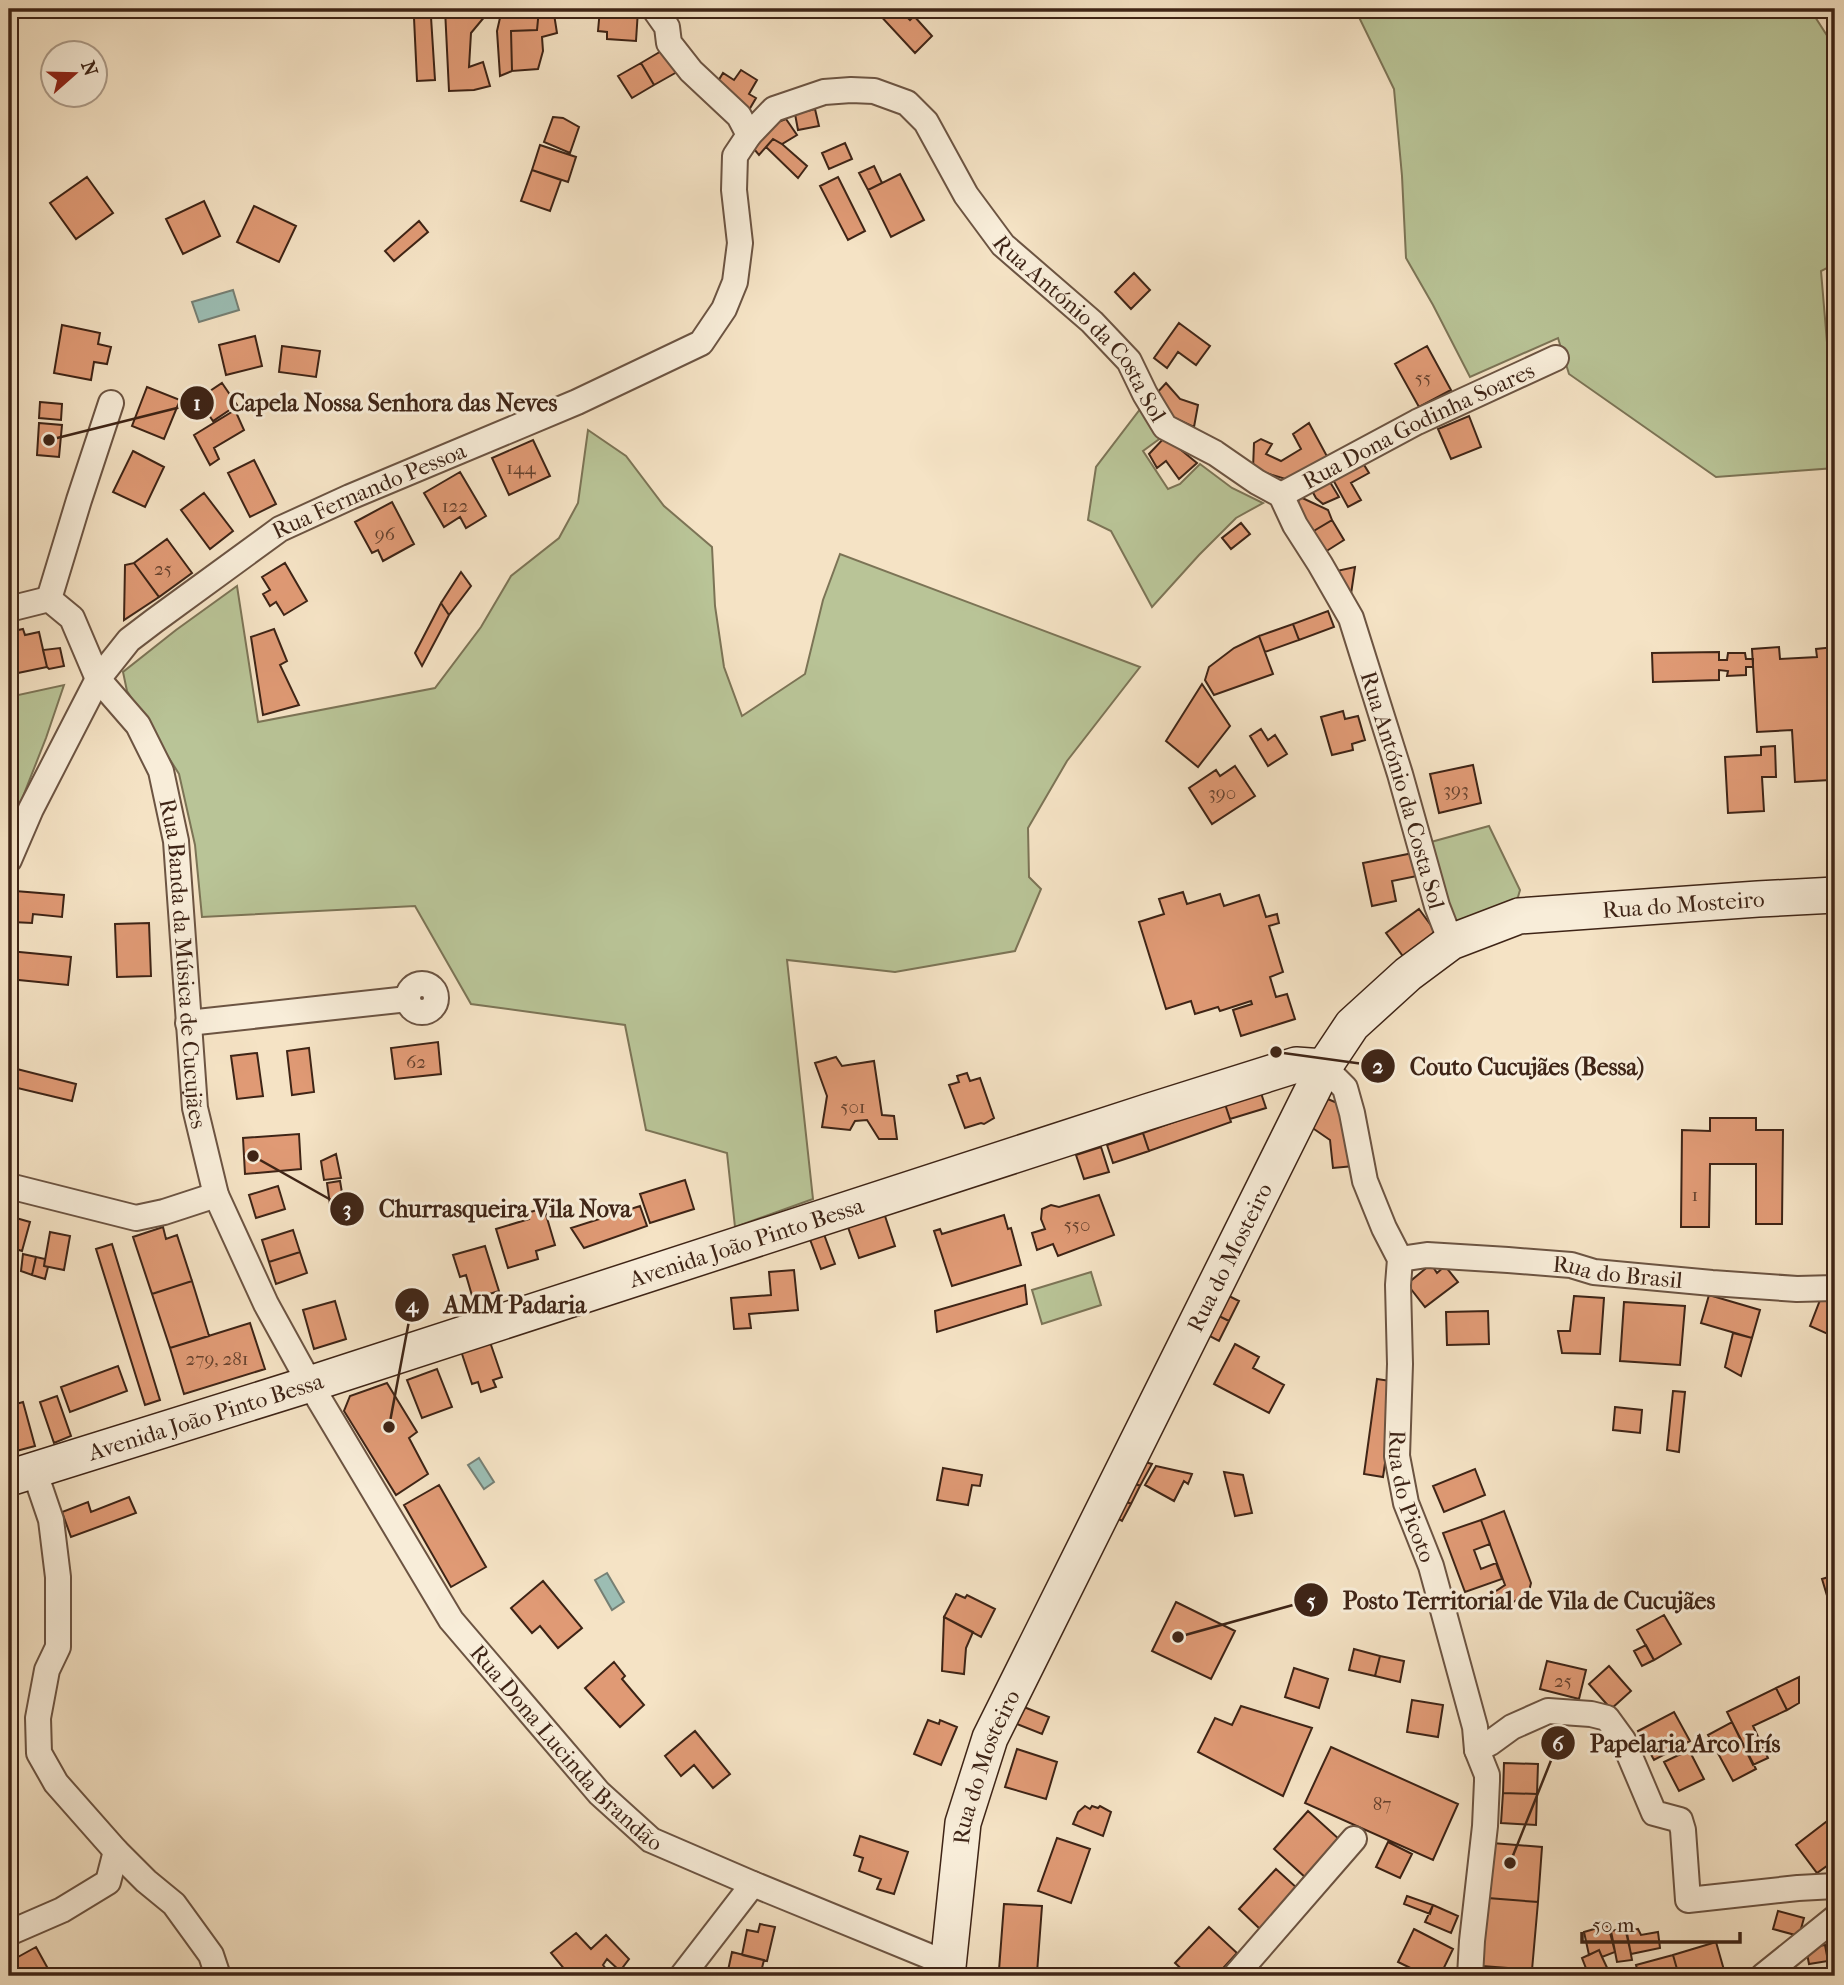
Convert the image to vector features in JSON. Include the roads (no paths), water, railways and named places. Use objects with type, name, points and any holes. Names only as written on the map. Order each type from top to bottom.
[{"type":"main road","name":"Rua do Mosteiro","points":[[948,1970],[963,1823],[990,1738],[1324,1067],[1352,1025],[1408,974],[1451,942],[1518,916],[1835,895]]},
{"type":"main road","name":"Avenida João Pinto Bessa","points":[[21,1474],[310,1384],[1296,1065],[1324,1067]]},
{"type":"street","points":[[655,10],[667,27],[669,43],[691,71],[739,116],[750,135]]},
{"type":"street","name":"Rua António da Costa Sol","points":[[750,135],[774,109],[824,92],[874,91],[906,103],[926,122],[966,195],[1003,245],[1092,322],[1129,361],[1165,427],[1215,453],[1281,495],[1295,525],[1351,618],[1400,774],[1437,906],[1451,942]]},
{"type":"street","name":"Rua Fernando Pessoa","points":[[9,860],[31,808],[98,679],[129,640],[280,529],[578,402],[701,343],[724,309],[735,282],[740,243],[734,190],[735,156],[750,135]]},
{"type":"street","name":"Rua Dona Godinha Soares","points":[[1281,495],[1417,422],[1556,358]]},
{"type":"street","points":[[9,609],[49,599],[111,403]]},
{"type":"street","name":"Rua Banda da Música de Cucujães","points":[[49,599],[72,618],[98,679],[138,725],[161,771],[176,841],[195,1108],[216,1195],[266,1304],[310,1384]]},
{"type":"street","points":[[188,1023],[408,999]]},
{"type":"street","points":[[1324,1067],[1345,1088],[1353,1114],[1365,1181],[1384,1228],[1400,1258]]},
{"type":"street","points":[[9,1186],[136,1218],[216,1195]]},
{"type":"street","name":"Rua do Brasil","points":[[1400,1258],[1427,1255],[1508,1260],[1571,1265],[1594,1272],[1725,1284],[1797,1289],[1835,1288]]},
{"type":"street","name":"Rua do Picoto","points":[[1400,1258],[1397,1457],[1406,1503],[1431,1566],[1475,1727],[1476,1750],[1487,1774],[1485,1826],[1470,1976]]},
{"type":"street","name":"Rua Dona Lucinda Brandão","points":[[310,1384],[451,1619],[599,1793],[651,1840],[948,1970]]},
{"type":"street","points":[[21,1474],[51,1520],[58,1577],[58,1647],[47,1670],[40,1706],[39,1753],[56,1783],[116,1851],[174,1904],[211,1955],[218,1976]]},
{"type":"street","points":[[1476,1750],[1512,1727],[1548,1711],[1607,1718],[1623,1740],[1654,1813],[1680,1820],[1684,1830],[1688,1900],[1835,1886]]},
{"type":"street","points":[[1236,1976],[1354,1839]]},
{"type":"street","points":[[9,1933],[62,1910],[108,1882],[116,1851]]},
{"type":"street","points":[[682,1976],[753,1884]]},
{"type":"street","points":[[1763,1976],[1835,1919]]},
{"type":"water","points":[[233,290],[239,310],[199,322],[192,302]]},
{"type":"water","points":[[479,1458],[494,1482],[484,1489],[468,1465]]},
{"type":"water","points":[[607,1573],[624,1602],[612,1610],[595,1580]]},
{"type":"place","name":"Capela Nossa Senhora das Neves","points":[[49,440]]},
{"type":"place","name":"Couto Cucujães (Bessa)","points":[[1276,1052]]},
{"type":"place","name":"Churrasqueira Vila Nova","points":[[253,1156]]},
{"type":"place","name":"AMM Padaria","points":[[389,1427]]},
{"type":"place","name":"Posto Territorial de Vila de Cucujães","points":[[1178,1637]]},
{"type":"place","name":"Papelaria Arco Irís","points":[[1510,1863]]}]
